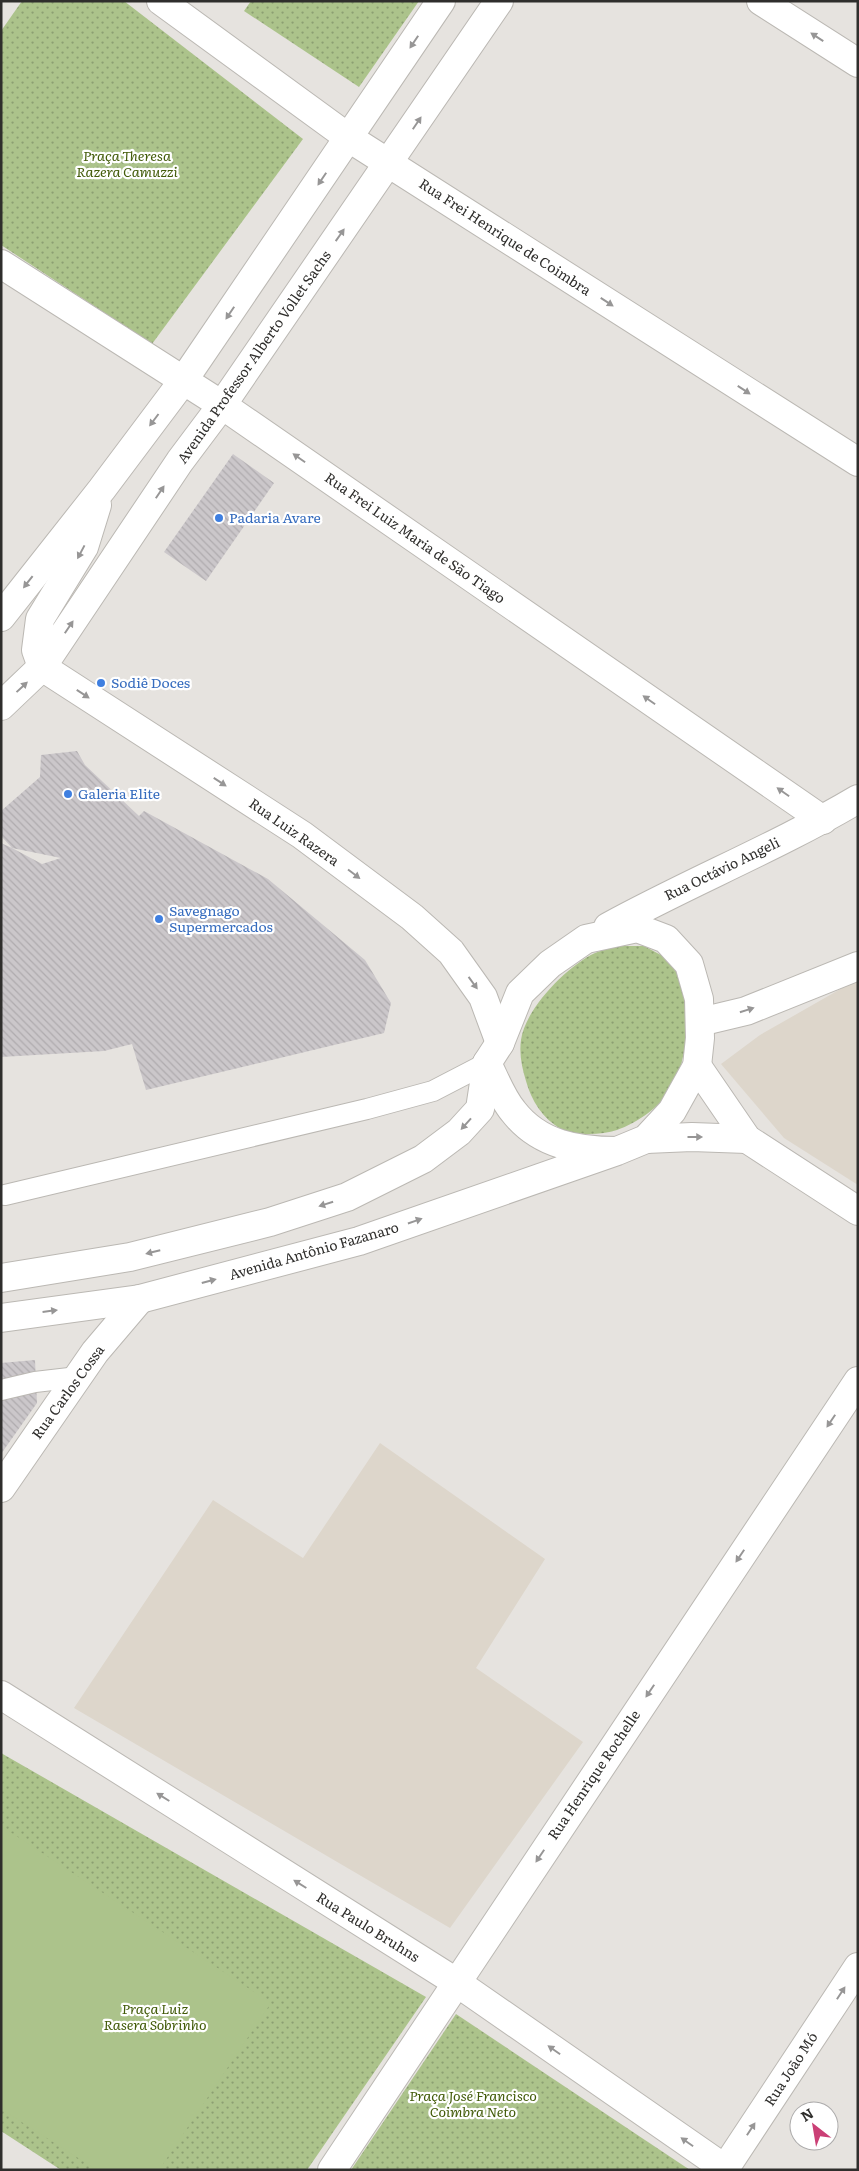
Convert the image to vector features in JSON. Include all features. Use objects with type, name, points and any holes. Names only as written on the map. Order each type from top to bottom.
[{"type":"street","name":"Rua Frei Henrique de Coimbra","points":[[160,1],[349,138],[858,462]]},
{"type":"street","points":[[1,617],[102,489],[183,381],[441,1]]},
{"type":"street","name":"Avenida Professor Alberto Vollet Sachs","points":[[1,706],[42,668],[180,462],[222,405],[499,1]]},
{"type":"street","points":[[761,1],[858,63]]},
{"type":"street","name":"Rua Frei Luiz Maria de São Tiago","points":[[1,264],[222,405],[823,820]]},
{"type":"street","points":[[42,668],[36,650],[40,619],[84,546],[102,489]]},
{"type":"street","name":"Rua Luiz Razera","points":[[42,668],[302,835],[412,917],[451,952],[483,997],[494,1053],[512,1111],[532,1131],[560,1145],[589,1151],[617,1151]]},
{"type":"street","name":"Rua Octávio Angeli","points":[[494,1053],[520,993],[550,964],[586,939],[663,897],[823,820],[858,799]]},
{"type":"street","points":[[586,939],[637,928],[666,939],[689,964],[699,999],[700,1022],[697,1066],[672,1111],[646,1139]]},
{"type":"street","points":[[700,1022],[746,1011],[858,966]]},
{"type":"street","points":[[1,1278],[130,1257],[270,1222],[348,1197],[423,1159],[458,1132],[480,1109],[494,1053]]},
{"type":"street","points":[[697,1066],[747,1139],[858,1211]]},
{"type":"street","points":[[646,1139],[692,1137],[747,1139]]},
{"type":"street","name":"Avenida Antônio Fazanaro","points":[[1,1318],[140,1300],[359,1241],[617,1151],[646,1139]]},
{"type":"street","name":"Rua Carlos Cossa","points":[[1,1488],[96,1352],[140,1300]]},
{"type":"street","name":"Rua Henrique Rochelle","points":[[332,2170],[858,1381]]},
{"type":"street","name":"Rua Paulo Bruhns","points":[[1,1695],[456,1982],[726,2169]]},
{"type":"street","name":"Rua João Mó","points":[[726,2169],[858,1967]]},
{"type":"lane","points":[[5,1195],[367,1109],[432,1091],[494,1053]]},
{"type":"lane","points":[[1,1390],[35,1382],[78,1377]]},
{"type":"shaded area","points":[[858,979],[858,1185],[784,1138],[721,1064],[760,1035]]},
{"type":"shaded area","points":[[380,1443],[545,1559],[476,1668],[583,1742],[450,1928],[74,1708],[213,1500],[303,1558]]},
{"type":"green space","name":"Praça Theresa Razera Camuzzi","points":[[22,1],[124,1],[303,139],[152,344],[1,245],[1,31]]},
{"type":"green space","points":[[251,1],[419,1],[359,87],[244,11]]},
{"type":"green space","points":[[616,946],[644,946],[674,962],[685,997],[687,1012],[687,1034],[683,1056],[676,1078],[668,1094],[641,1118],[617,1130],[604,1133],[581,1134],[567,1131],[555,1125],[543,1114],[528,1088],[522,1066],[520,1045],[524,1028],[539,1002],[560,978],[584,959]]},
{"type":"green space","name":"Praça Luiz Rasera Sobrinho","points":[[1,1753],[426,1997],[307,2170],[61,2170],[1,2131]]},
{"type":"green space","points":[[1,1826],[271,2003],[159,2170],[97,2170],[1,2109]]},
{"type":"green space","name":"Praça José Francisco Coimbra Neto","points":[[456,2014],[690,2170],[351,2170]]},
{"type":"building","name":"Padaria Avare","points":[[233,454],[274,483],[206,581],[164,552]]},
{"type":"building","name":"Savegnago Supermercados","points":[[77,751],[85,765],[139,816],[144,811],[268,879],[365,960],[391,1003],[384,1033],[146,1090],[132,1044],[104,1051],[1,1057],[1,843],[12,848],[1,836],[1,811],[40,777],[41,755]],"holes":[[[12,848],[61,858],[42,864]]]},
{"type":"building","points":[[35,1360],[37,1403],[1,1454],[1,1363]]},
{"type":"place","name":"Padaria Avare","points":[[219,518]]},
{"type":"place","name":"Sodiê Doces","points":[[101,683]]},
{"type":"place","name":"Galeria Elite","points":[[68,794]]},
{"type":"place","name":"Savegnago Supermercados","points":[[159,919]]}]
